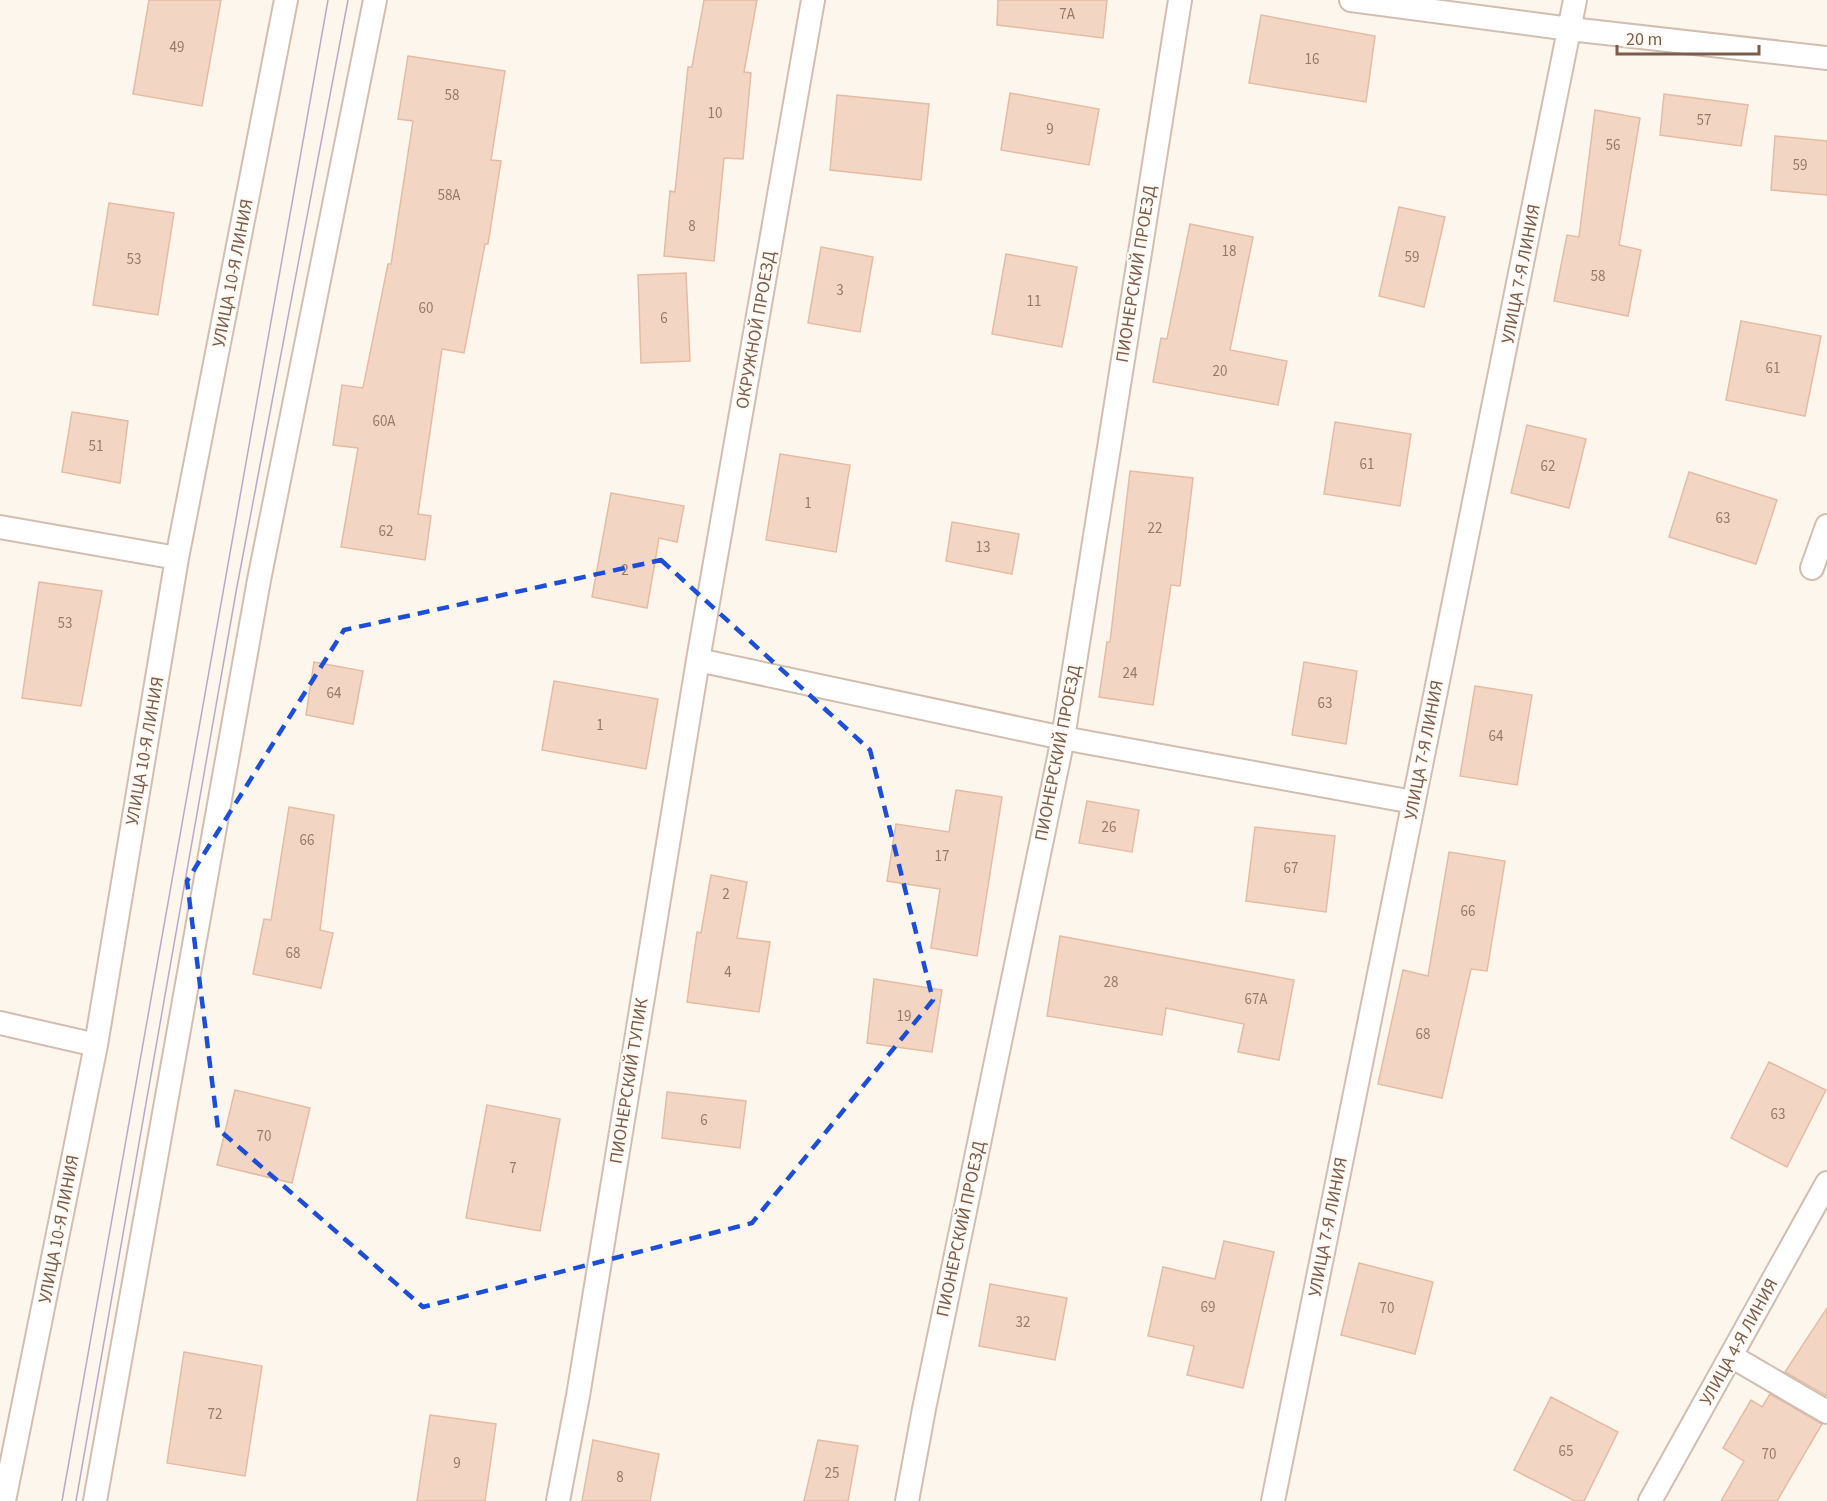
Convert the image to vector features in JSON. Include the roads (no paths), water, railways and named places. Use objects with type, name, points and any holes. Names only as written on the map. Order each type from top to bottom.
[{"type":"lane","name":"УЛИЦА 10-Я ЛИНИЯ","points":[[4,1501],[96,1044],[177,558],[286,0]]},
{"type":"lane","points":[[95,1501],[259,580],[375,0]]},
{"type":"lane","name":"ОКРУЖНОЙ ПРОЕЗД","points":[[698,660],[813,0]]},
{"type":"lane","name":"ПИОНЕРСКИЙ ПРОЕЗД","points":[[908,1501],[924,1409],[1063,738],[1179,0]]},
{"type":"lane","points":[[1351,0],[1570,29],[1827,58]]},
{"type":"lane","name":"УЛИЦА 7-Я ЛИНИЯ","points":[[1273,1501],[1575,0]]},
{"type":"lane","points":[[1812,568],[1827,526]]},
{"type":"lane","points":[[0,527],[177,558]]},
{"type":"lane","points":[[698,660],[1063,738],[1413,802]]},
{"type":"lane","name":"ПИОНЕРСКИЙ ТУПИК","points":[[558,1501],[582,1372],[698,660]]},
{"type":"lane","points":[[0,1023],[96,1044]]},
{"type":"lane","name":"УЛИЦА 4-Я ЛИНИЯ","points":[[1650,1501],[1827,1183]]},
{"type":"lane","points":[[1731,1356],[1827,1412]]},
{"type":"tram line","points":[[62,1501],[328,0]]},
{"type":"tram line","points":[[76,1501],[236,592],[348,0]]}]
